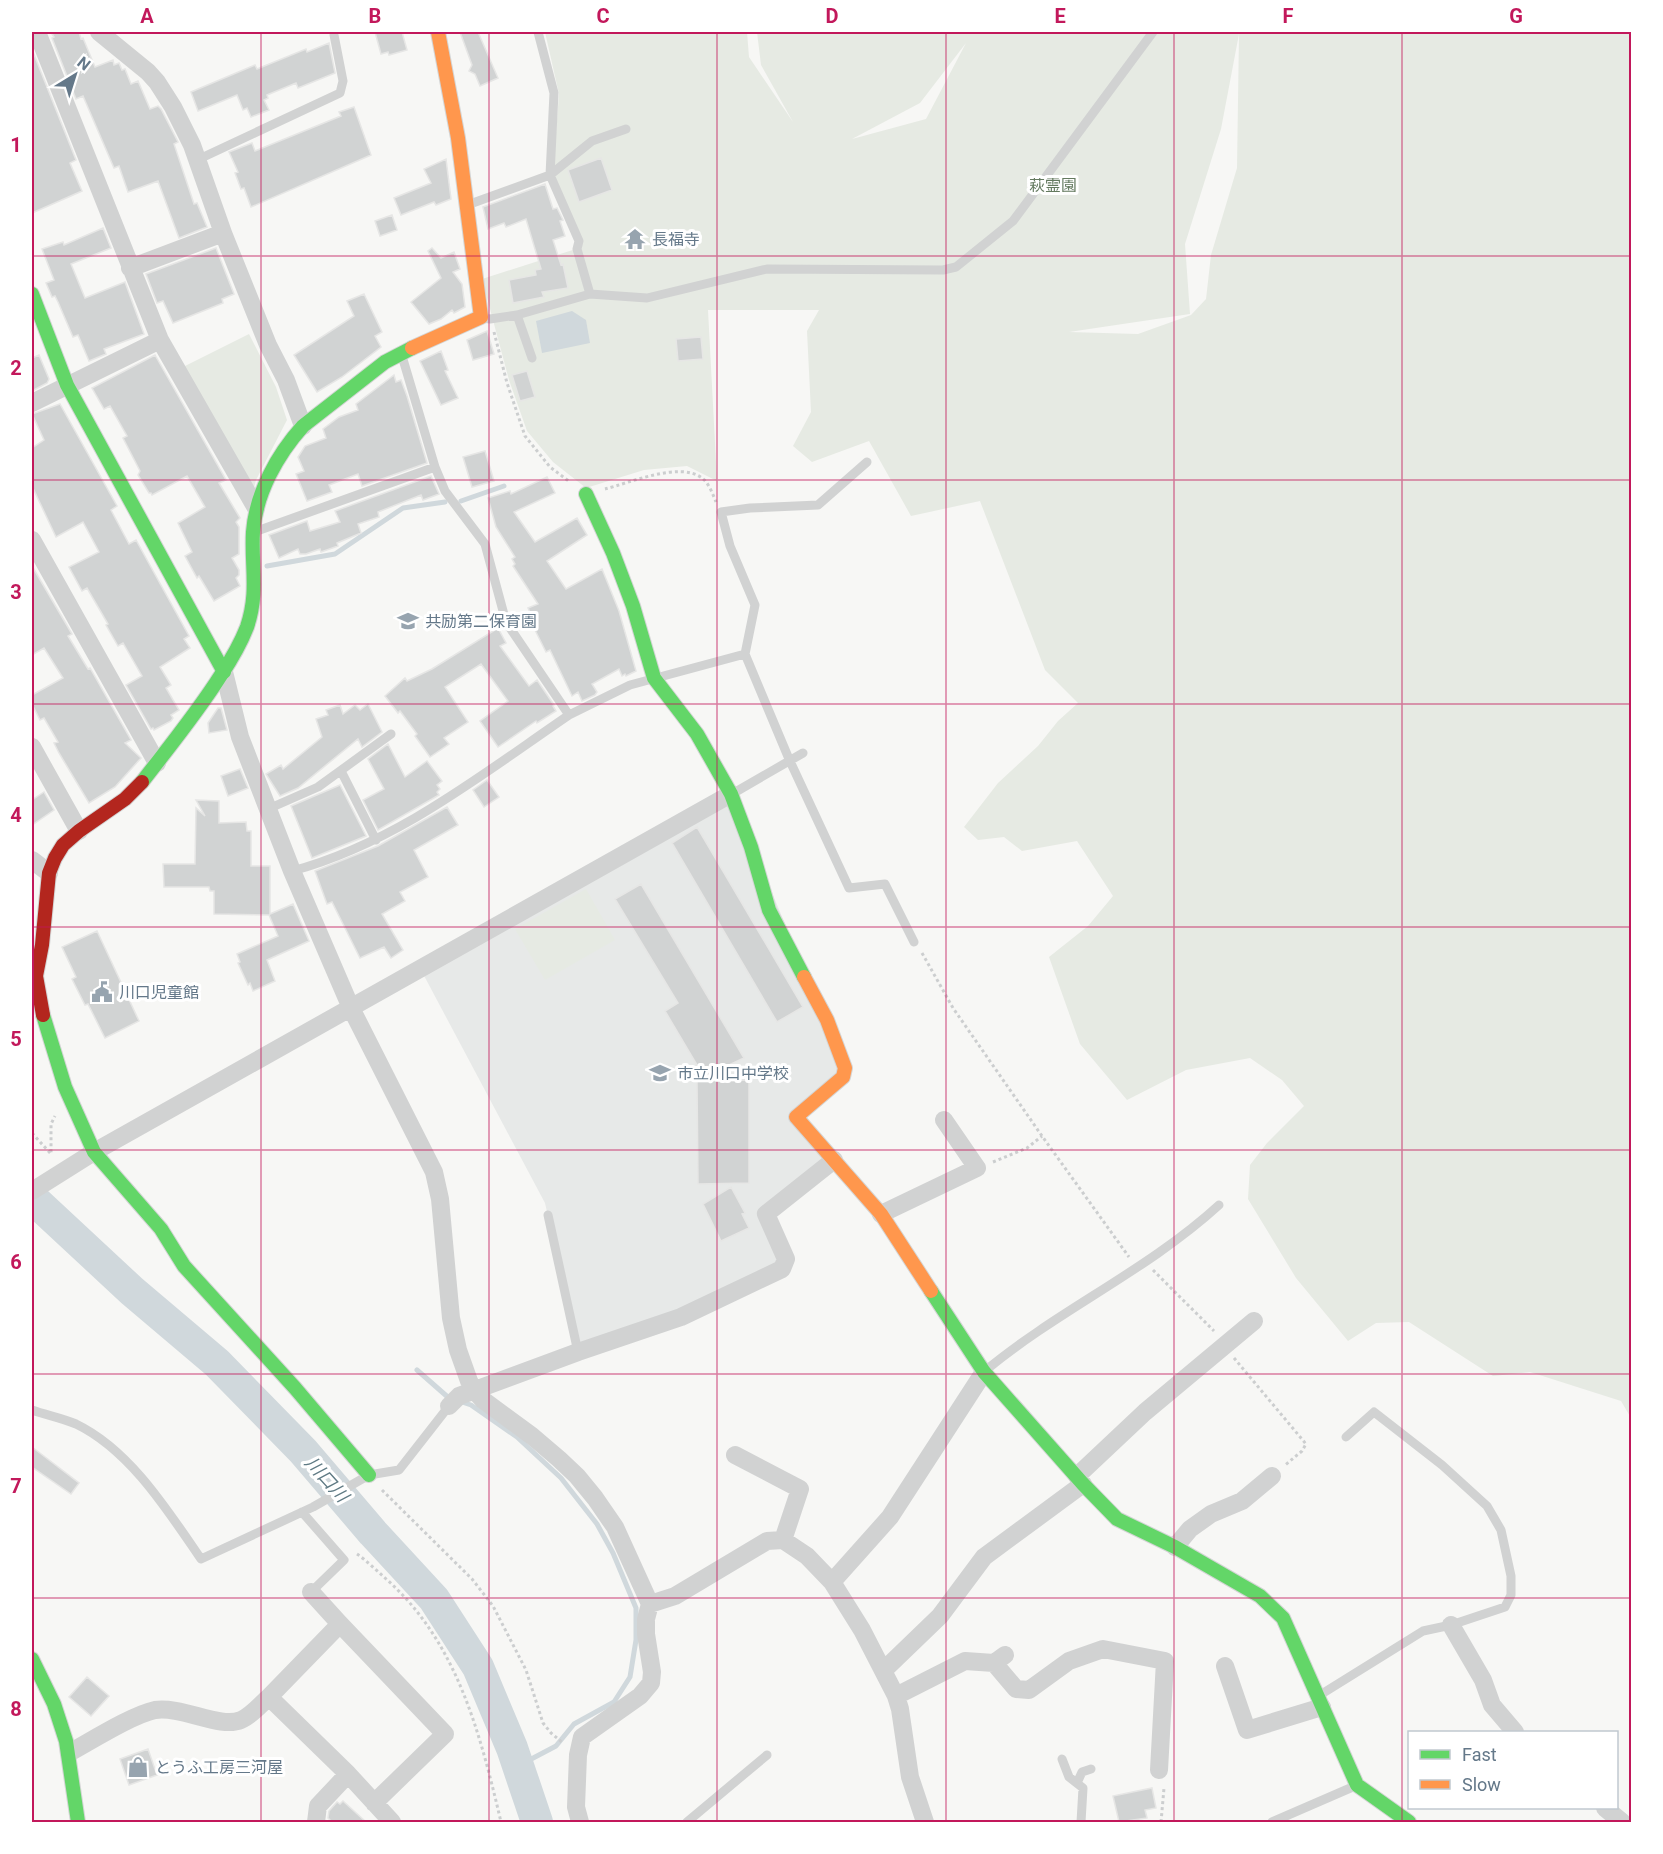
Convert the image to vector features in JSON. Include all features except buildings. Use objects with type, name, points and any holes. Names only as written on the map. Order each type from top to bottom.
[{"type":"street","points":[[37,32],[160,340],[256,508]]},
{"type":"street","points":[[99,32],[157,82],[173,107],[197,160],[267,345],[286,380],[303,426]]},
{"type":"street","points":[[366,1477],[295,1388],[184,1266],[161,1229],[94,1152],[65,1087],[45,1024],[36,976],[42,945],[49,873],[63,845],[101,814],[125,799],[157,763],[179,736],[238,648],[247,626],[255,594],[253,533],[256,508],[266,482],[292,437],[385,362],[401,352],[486,318],[445,60],[438,32]]},
{"type":"street","points":[[130,268],[223,233]]},
{"type":"street","points":[[32,294],[67,385],[224,672],[240,737],[292,870],[351,1008],[434,1172],[440,1199],[449,1304],[454,1334],[464,1369],[461,1398]]},
{"type":"street","points":[[32,403],[160,340]]},
{"type":"street","points":[[586,494],[613,553],[633,606],[654,678],[697,734],[731,794],[751,847],[769,910],[827,1020],[845,1068],[843,1077],[796,1117],[881,1214],[984,1372],[1117,1519],[1175,1547],[1260,1596],[1283,1618],[1357,1785],[1409,1822]]},
{"type":"street","points":[[32,540],[157,763]]},
{"type":"street","points":[[32,747],[79,831]]},
{"type":"street","points":[[32,1191],[94,1152],[731,794]]},
{"type":"street","points":[[32,860],[49,873]]},
{"type":"street","points":[[881,1214],[977,1168],[944,1120]]},
{"type":"street","points":[[461,1398],[578,1352],[681,1317],[782,1269],[786,1259],[766,1214],[834,1160]]},
{"type":"street","points":[[884,1670],[940,1616],[984,1557],[1080,1480],[1145,1412],[1254,1321]]},
{"type":"street","points":[[832,1582],[890,1518],[984,1372]]},
{"type":"street","points":[[461,1398],[490,1406],[532,1436],[577,1476],[615,1527],[650,1604],[646,1627],[652,1672],[651,1683],[640,1696],[582,1737],[578,1755],[576,1807],[580,1822]]},
{"type":"street","points":[[735,1455],[800,1489],[783,1540]]},
{"type":"street","points":[[1175,1547],[1190,1528],[1211,1514],[1242,1501],[1272,1476]]},
{"type":"street","points":[[650,1604],[675,1596],[767,1541],[783,1540],[807,1556],[832,1582],[884,1670],[896,1696],[910,1777],[925,1822]]},
{"type":"street","points":[[311,1592],[445,1734],[374,1803]]},
{"type":"street","points":[[69,1753],[153,1711],[169,1709],[226,1722],[241,1720],[269,1697],[340,1624]]},
{"type":"street","points":[[1451,1625],[1483,1680],[1492,1706],[1514,1731]]},
{"type":"street","points":[[896,1696],[965,1661],[999,1659],[1016,1689],[1029,1690],[1069,1661],[1103,1649],[1165,1662],[1159,1770]]},
{"type":"street","points":[[32,1659],[58,1715],[69,1753],[78,1822]]},
{"type":"street","points":[[1225,1666],[1247,1730],[1320,1701]]},
{"type":"street","points":[[269,1697],[348,1774],[393,1822]]},
{"type":"street","points":[[316,1822],[318,1806],[348,1774]]},
{"type":"street","points":[[1606,1809],[1622,1822]]},
{"type":"lane","points":[[538,32],[554,93],[550,175],[579,241],[577,249],[590,294]]},
{"type":"lane","points":[[486,318],[517,315],[590,294],[647,298],[767,269],[943,270],[956,267],[1013,221],[1153,32]]},
{"type":"lane","points":[[197,160],[339,93],[343,81],[334,35]]},
{"type":"lane","points":[[467,205],[550,175],[592,141],[626,129]]},
{"type":"lane","points":[[517,315],[532,358]]},
{"type":"lane","points":[[401,352],[435,467],[445,491],[485,544],[506,622],[569,715]]},
{"type":"lane","points":[[867,462],[818,505],[750,508],[721,512],[730,546],[755,605],[745,654],[789,759],[849,888],[885,884],[914,942]]},
{"type":"lane","points":[[253,533],[435,467]]},
{"type":"lane","points":[[292,870],[324,862],[376,840],[417,818],[569,715],[630,686],[745,654]]},
{"type":"lane","points":[[268,809],[318,787],[391,734]]},
{"type":"lane","points":[[731,794],[803,753]]},
{"type":"lane","points":[[341,771],[376,840]]},
{"type":"lane","points":[[984,1372],[1012,1348],[1175,1242],[1219,1205]]},
{"type":"lane","points":[[548,1215],[578,1352]]},
{"type":"lane","points":[[32,1410],[75,1424],[107,1444],[156,1493],[201,1559],[313,1507],[366,1477],[399,1470],[461,1398]]},
{"type":"lane","points":[[1320,1701],[1423,1631],[1451,1625],[1505,1607],[1511,1595],[1511,1576],[1501,1530],[1487,1506],[1442,1466],[1374,1412],[1346,1437]]},
{"type":"lane","points":[[302,1512],[344,1560],[311,1592]]},
{"type":"lane","points":[[687,1822],[767,1755]]},
{"type":"lane","points":[[1062,1759],[1070,1777],[1083,1788],[1081,1822]]},
{"type":"lane","points":[[1077,1783],[1082,1772],[1091,1769]]},
{"type":"lane","points":[[1272,1822],[1357,1785]]},
{"type":"path","points":[[486,318],[525,436],[550,467],[586,494],[644,477],[685,472],[702,478],[712,493]]},
{"type":"path","points":[[914,942],[953,1008],[1136,1267]]},
{"type":"path","points":[[32,1132],[51,1154],[51,1124],[59,1108],[73,1104]]},
{"type":"path","points":[[977,1168],[1027,1148],[1042,1136]]},
{"type":"path","points":[[1146,1262],[1215,1332],[1306,1444],[1302,1451],[1272,1476]]},
{"type":"path","points":[[366,1477],[466,1573],[493,1606],[526,1670],[543,1723],[557,1739]]},
{"type":"path","points":[[344,1560],[357,1554],[406,1596],[441,1645],[483,1746],[501,1822]]},
{"type":"path","points":[[1161,1822],[1164,1788]]},
{"type":"shaded area","points":[[572,311],[586,320],[590,343],[542,353],[536,321]]},
{"type":"shaded area","name":"市立川口中学校","points":[[731,794],[845,1068],[796,1117],[834,1160],[766,1214],[782,1269],[578,1352],[545,1203],[421,970]]},
{"type":"green space","name":"萩霊園","points":[[545,32],[747,32],[749,57],[793,122],[761,65],[757,32],[1631,32],[1631,1418],[1621,1401],[1530,1372],[1493,1376],[1409,1322],[1376,1323],[1348,1341],[1296,1278],[1248,1199],[1250,1165],[1267,1143],[1304,1106],[1282,1080],[1250,1058],[1186,1070],[1127,1100],[1080,1044],[1049,957],[1088,926],[1113,896],[1077,841],[1022,851],[1004,837],[978,840],[964,827],[998,783],[1038,746],[1058,721],[1078,703],[1045,670],[980,501],[911,516],[869,441],[812,462],[793,446],[811,412],[807,331],[819,310],[708,310],[717,481],[687,466],[644,470],[586,488],[553,462],[527,431],[509,380],[482,279],[579,248],[553,171],[559,94]],"holes":[[[1239,34],[1237,168],[1211,255],[1206,299],[1191,315],[1138,334],[1069,332],[1190,314],[1185,244],[1221,129]],[[966,43],[926,119],[852,139],[920,103]]]},
{"type":"green space","points":[[249,334],[276,387],[287,420],[256,480],[251,500],[177,370]]},
{"type":"green space","points":[[586,889],[615,940],[545,980],[515,929]]},
{"type":"waterway","points":[[461,501],[504,486]]},
{"type":"waterway","points":[[267,566],[335,554],[403,508],[445,502]]},
{"type":"waterway","name":"川口川","points":[[32,1198],[132,1291],[217,1363],[303,1451],[373,1533],[434,1599],[478,1667],[512,1748],[537,1822]]},
{"type":"waterway","points":[[417,1370],[450,1399]]},
{"type":"waterway","points":[[459,1401],[471,1405],[517,1437],[561,1478],[597,1524],[613,1553],[636,1608],[636,1640],[630,1677],[614,1702],[574,1724],[556,1746],[518,1766]]},
{"type":"traffic: fast","points":[[32,294],[67,385],[224,672]]},
{"type":"traffic: fast","points":[[142,782],[212,689],[244,634],[253,602],[253,532],[258,503],[269,475],[285,449],[303,426],[385,362],[412,348]]},
{"type":"traffic: fast","points":[[586,494],[613,553],[633,606],[654,678],[697,734],[731,794],[751,847],[769,910],[804,977]]},
{"type":"traffic: fast","points":[[43,1015],[65,1087],[94,1152],[161,1229],[184,1266],[295,1388],[369,1475]]},
{"type":"traffic: fast","points":[[931,1291],[984,1372],[1117,1519],[1175,1547],[1260,1596],[1283,1618],[1357,1785],[1409,1822]]},
{"type":"traffic: fast","points":[[32,1659],[54,1704],[66,1741],[78,1822]]},
{"type":"traffic: slow","points":[[412,348],[481,317],[458,138],[438,32]]},
{"type":"traffic: slow","points":[[804,977],[827,1020],[845,1068],[843,1077],[796,1117],[881,1214],[931,1291]]},
{"type":"traffic: jam","points":[[43,1015],[36,976],[42,945],[49,873],[55,858],[63,845],[79,831],[125,799],[142,782]]},
{"type":"place","name":"長福寺","points":[[635,239]]},
{"type":"place","name":"共励第二保育園","points":[[408,621]]},
{"type":"place","name":"川口児童館","points":[[102,992]]},
{"type":"place","name":"市立川口中学校","points":[[660,1073]]},
{"type":"place","name":"とうふ工房三河屋","points":[[138,1767]]}]
